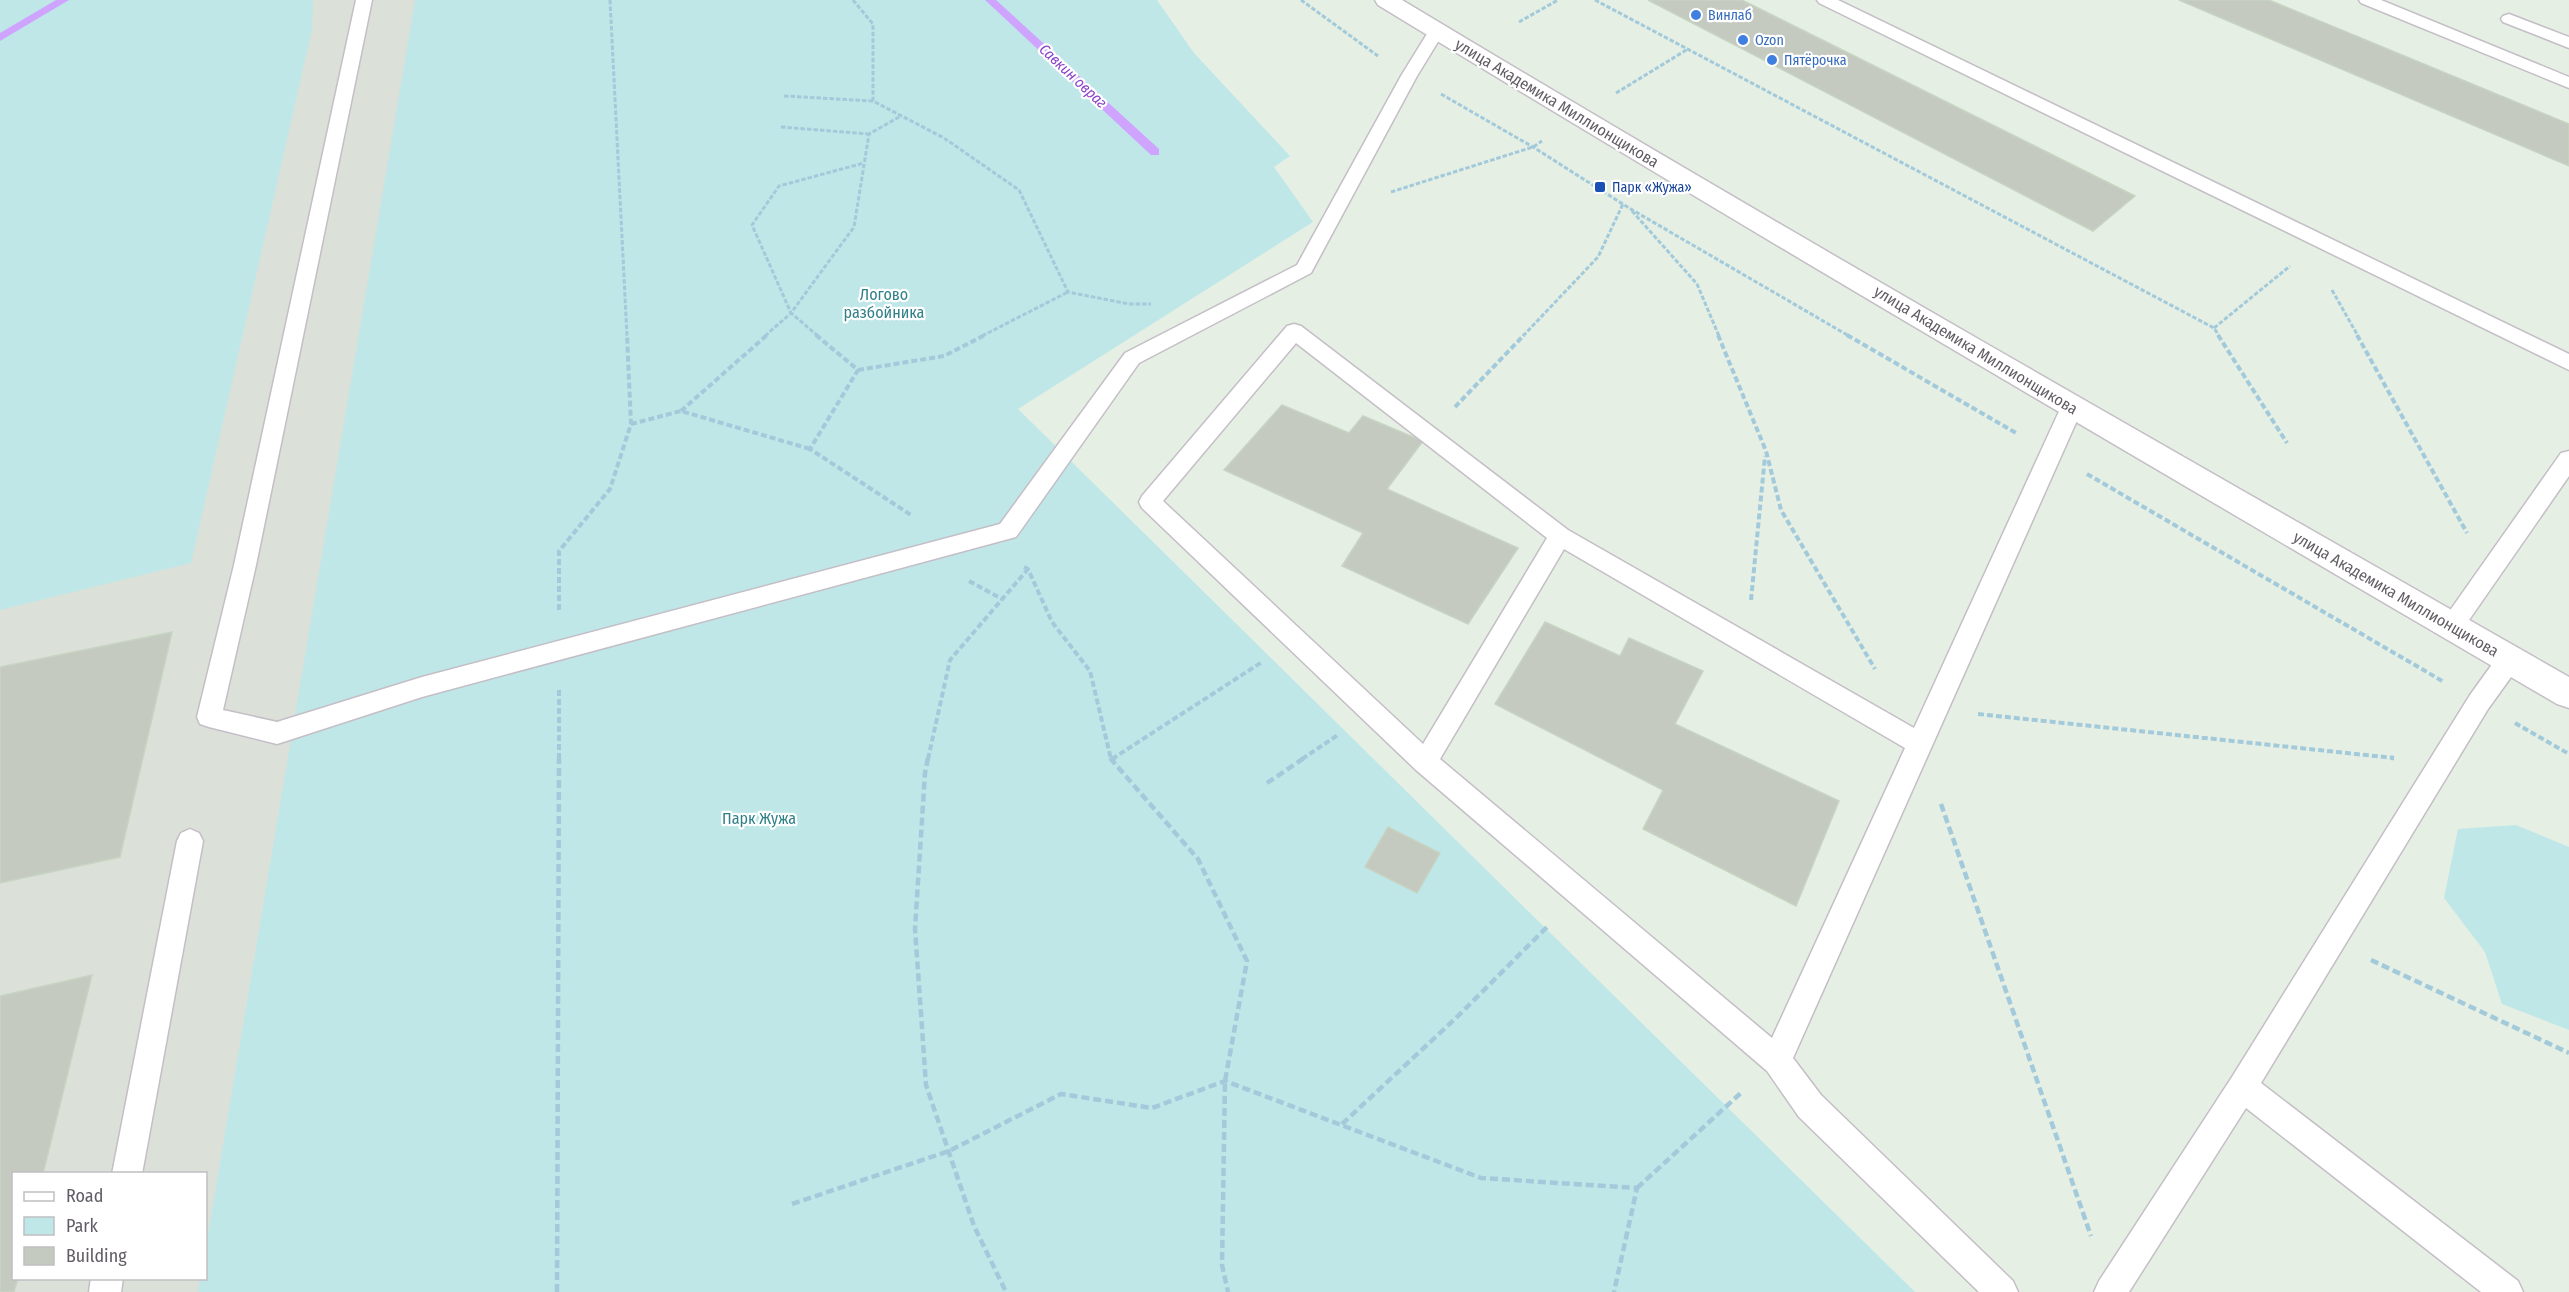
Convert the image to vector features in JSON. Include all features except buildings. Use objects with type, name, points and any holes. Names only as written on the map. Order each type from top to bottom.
[{"type":"street","name":"улица Академика Миллионщикова","points":[[1386,0],[1436,32],[2072,407],[2569,694]]},
{"type":"lane","points":[[364,0],[245,565],[208,717],[277,733],[422,687],[1008,531],[1132,358],[1304,269],[1409,76],[1436,32]]},
{"type":"lane","points":[[1825,0],[2569,363]]},
{"type":"lane","points":[[2367,0],[2569,83]]},
{"type":"lane","points":[[2509,19],[2569,43]]},
{"type":"lane","points":[[1920,744],[1560,536],[1294,331],[1150,502],[1425,762],[1776,1061],[1810,1106],[2002,1292]]},
{"type":"lane","points":[[1776,1061],[2072,407]]},
{"type":"lane","points":[[2452,626],[2569,459]]},
{"type":"lane","points":[[1425,762],[1560,536]]},
{"type":"lane","points":[[2110,1292],[2242,1087],[2479,702],[2510,659]]},
{"type":"lane","points":[[127,1172],[190,841]]},
{"type":"lane","points":[[2242,1087],[2507,1292]]},
{"type":"path","points":[[853,0],[873,24],[873,101]]},
{"type":"path","points":[[1301,0],[1409,76],[1533,147],[1623,204],[2569,754]]},
{"type":"path","points":[[1519,22],[1558,0]]},
{"type":"path","points":[[1595,0],[2214,328],[2287,443]]},
{"type":"path","points":[[1629,85],[1688,49]]},
{"type":"path","points":[[784,96],[873,101],[944,138],[1019,190],[1068,292]]},
{"type":"path","points":[[781,127],[869,134],[901,116]]},
{"type":"path","points":[[631,424],[681,411],[791,313],[854,227],[869,134]]},
{"type":"path","points":[[1334,214],[1422,180],[1533,147]]},
{"type":"path","points":[[858,370],[791,313],[753,225],[779,186],[864,163]]},
{"type":"path","points":[[1428,435],[1598,257],[1623,204]]},
{"type":"path","points":[[2300,232],[2468,534]]},
{"type":"path","points":[[2214,328],[2310,250]]},
{"type":"path","points":[[810,449],[858,370],[944,356],[1068,292],[1129,304],[1152,304]]},
{"type":"path","points":[[681,411],[810,449],[904,511],[968,542]]},
{"type":"path","points":[[1748,643],[1766,451]]},
{"type":"path","points":[[1006,1292],[974,1226],[926,1085],[915,928],[926,772],[950,660],[1028,568],[1052,622],[1090,671],[1112,760],[1198,859],[1247,961],[1226,1081],[1222,1265],[1228,1292]]},
{"type":"path","points":[[1112,760],[1296,640]]},
{"type":"path","points":[[1936,710],[2442,763]]},
{"type":"path","points":[[1266,783],[1372,712]]},
{"type":"path","points":[[1342,1124],[1456,1018],[1581,894]]},
{"type":"path","points":[[2332,942],[2569,1053]]},
{"type":"path","points":[[1614,1292],[1637,1188],[1776,1061]]},
{"type":"path","points":[[792,1204],[949,1151],[1061,1094],[1152,1108],[1226,1081],[1481,1178],[1637,1188]]},
{"type":"shaded area","points":[[0,0],[418,0],[210,1292],[0,1292]]},
{"type":"green space","points":[[0,0],[313,0],[312,29],[191,563],[0,610]]},
{"type":"green space","name":"Парк Жужа","points":[[415,0],[1157,0],[1194,53],[1290,156],[1274,167],[1313,222],[1018,409],[1915,1292],[198,1292],[200,1280],[207,1280],[207,1240]]},
{"type":"green space","points":[[2516,825],[2569,847],[2569,1030],[2502,1004],[2485,952],[2444,898],[2458,829]]},
{"type":"waterway","points":[[0,38],[64,0]]},
{"type":"waterway","name":"Савкин овраг","points":[[990,0],[1155,152]]},
{"type":"place","name":"Винлаб","points":[[1696,15]]},
{"type":"place","name":"Ozon","points":[[1743,40]]},
{"type":"place","name":"Пятёрочка","points":[[1772,60]]},
{"type":"place","name":"Парк «Жужа»","points":[[1600,187]]},
{"type":"park label","name":"Логово разбойника","points":[[884,303]]}]
